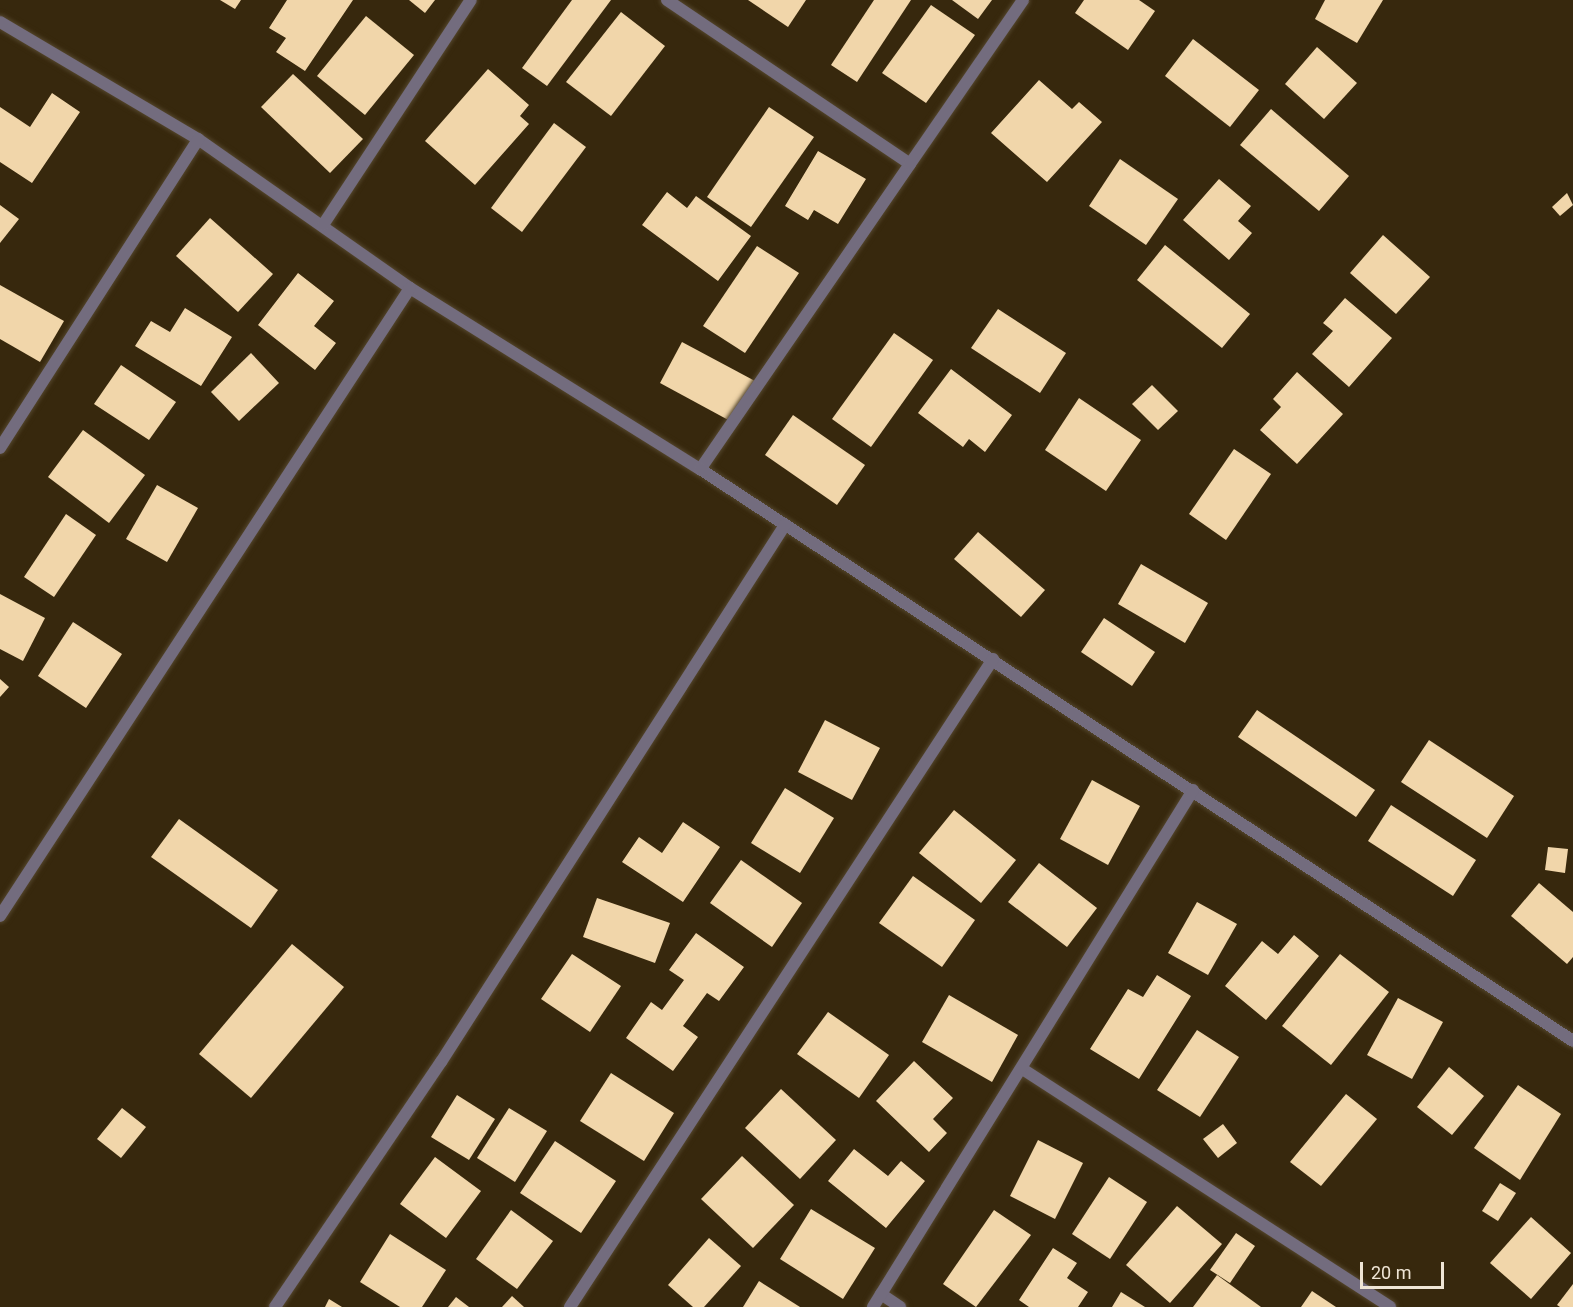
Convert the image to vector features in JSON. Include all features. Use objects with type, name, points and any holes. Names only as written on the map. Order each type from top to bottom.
[{"type":"street","points":[[323,225],[471,0]]},
{"type":"street","points":[[667,0],[910,164]]},
{"type":"street","points":[[700,469],[1023,0]]},
{"type":"street","points":[[0,22],[198,139],[410,288],[700,469],[1573,1041]]},
{"type":"street","points":[[0,448],[198,139]]},
{"type":"street","points":[[0,916],[410,288]]},
{"type":"street","points":[[275,1307],[441,1062],[785,525]]},
{"type":"street","points":[[570,1307],[993,660]]},
{"type":"street","points":[[873,1307],[1024,1070],[1193,790]]},
{"type":"street","points":[[1024,1070],[1390,1307]]},
{"type":"street","points":[[881,1294],[900,1307]]},
{"type":"building","points":[[220,0],[241,0],[235,9]]},
{"type":"building","points":[[287,0],[353,0],[305,71],[276,52],[286,38],[269,28]]},
{"type":"building","points":[[409,0],[435,0],[425,13]]},
{"type":"building","points":[[572,0],[611,0],[547,86],[522,68]]},
{"type":"building","points":[[748,0],[806,0],[788,27]]},
{"type":"building","points":[[874,0],[911,0],[857,82],[831,65]]},
{"type":"building","points":[[952,0],[992,0],[978,19]]},
{"type":"building","points":[[1084,0],[1139,0],[1155,11],[1128,50],[1075,13]]},
{"type":"building","points":[[1325,0],[1383,0],[1357,43],[1315,19]]},
{"type":"building","points":[[931,5],[975,35],[926,103],[882,73]]},
{"type":"building","points":[[621,12],[665,46],[611,116],[566,82]]},
{"type":"building","points":[[366,16],[414,55],[365,115],[317,76]]},
{"type":"building","points":[[1193,39],[1259,90],[1230,127],[1165,76]]},
{"type":"building","points":[[1317,47],[1357,83],[1324,119],[1285,84]]},
{"type":"building","points":[[488,69],[529,105],[520,116],[529,124],[475,185],[425,141]]},
{"type":"building","points":[[293,74],[363,139],[330,173],[261,107]]},
{"type":"building","points":[[1039,80],[1072,109],[1079,102],[1102,122],[1047,182],[991,133]]},
{"type":"building","points":[[52,93],[80,112],[32,183],[0,162],[0,107],[30,127]]},
{"type":"building","points":[[769,107],[814,137],[751,227],[707,197]]},
{"type":"building","points":[[1271,109],[1349,176],[1319,211],[1240,145]]},
{"type":"building","points":[[554,123],[586,147],[522,232],[491,208]]},
{"type":"building","points":[[818,151],[866,179],[838,224],[814,210],[808,220],[785,206]]},
{"type":"building","points":[[1120,159],[1178,199],[1146,245],[1089,206]]},
{"type":"building","points":[[1219,179],[1251,206],[1238,221],[1252,233],[1229,260],[1183,220]]},
{"type":"building","points":[[667,192],[687,208],[696,196],[751,236],[718,281],[642,225]]},
{"type":"building","points":[[1567,193],[1573,205],[1560,216],[1552,207]]},
{"type":"building","points":[[0,205],[19,219],[0,243]]},
{"type":"building","points":[[210,218],[273,274],[238,312],[176,256]]},
{"type":"building","points":[[1383,235],[1430,277],[1396,314],[1350,273]]},
{"type":"building","points":[[1165,245],[1250,314],[1222,348],[1137,280]]},
{"type":"building","points":[[757,246],[799,273],[745,353],[703,326]]},
{"type":"building","points":[[298,273],[334,301],[314,326],[336,343],[315,370],[258,325]]},
{"type":"building","points":[[0,285],[64,321],[40,362],[0,339]]},
{"type":"building","points":[[1345,298],[1392,338],[1349,387],[1312,354],[1333,331],[1323,323]]},
{"type":"building","points":[[185,308],[232,337],[201,386],[135,346],[151,321],[170,332]]},
{"type":"building","points":[[998,309],[1066,353],[1040,393],[971,348]]},
{"type":"building","points":[[894,333],[933,360],[871,447],[832,419]]},
{"type":"building","points":[[682,342],[755,381],[732,422],[660,383]]},
{"type":"building","points":[[251,353],[279,383],[239,421],[211,392]]},
{"type":"building","points":[[121,365],[176,402],[149,440],[94,404]]},
{"type":"building","points":[[951,369],[1012,415],[985,452],[969,439],[963,447],[918,413]]},
{"type":"building","points":[[1297,372],[1343,414],[1297,464],[1260,430],[1281,407],[1273,399]]},
{"type":"building","points":[[1152,385],[1178,411],[1158,430],[1132,404]]},
{"type":"building","points":[[1079,398],[1141,440],[1106,491],[1045,450]]},
{"type":"building","points":[[793,415],[865,465],[837,505],[765,455]]},
{"type":"building","points":[[83,430],[145,475],[109,523],[48,477]]},
{"type":"building","points":[[1234,449],[1271,474],[1226,540],[1189,514]]},
{"type":"building","points":[[157,485],[198,508],[167,562],[126,539]]},
{"type":"building","points":[[66,514],[96,535],[54,597],[24,577]]},
{"type":"building","points":[[978,532],[1045,590],[1021,617],[954,559]]},
{"type":"building","points":[[1141,564],[1208,603],[1185,643],[1118,604]]},
{"type":"building","points":[[0,594],[45,618],[23,661],[0,649]]},
{"type":"building","points":[[1104,618],[1155,652],[1132,686],[1081,652]]},
{"type":"building","points":[[73,622],[122,654],[86,708],[38,676]]},
{"type":"building","points":[[0,679],[9,687],[0,697]]},
{"type":"building","points":[[1257,710],[1375,790],[1356,817],[1238,737]]},
{"type":"building","points":[[825,720],[880,748],[852,800],[798,772]]},
{"type":"building","points":[[1429,740],[1514,796],[1487,838],[1401,782]]},
{"type":"building","points":[[1092,780],[1140,806],[1108,865],[1060,839]]},
{"type":"building","points":[[785,788],[834,818],[800,873],[751,843]]},
{"type":"building","points":[[1391,805],[1476,860],[1453,896],[1368,841]]},
{"type":"building","points":[[954,810],[1016,860],[981,903],[919,853]]},
{"type":"building","points":[[179,819],[278,890],[251,928],[151,857]]},
{"type":"building","points":[[683,822],[720,847],[683,902],[622,862],[639,837],[662,853]]},
{"type":"building","points":[[1548,847],[1568,849],[1565,873],[1545,870]]},
{"type":"building","points":[[741,860],[802,903],[772,947],[710,903]]},
{"type":"building","points":[[1039,863],[1097,908],[1067,947],[1008,902]]},
{"type":"building","points":[[913,876],[975,920],[942,967],[879,923]]},
{"type":"building","points":[[1539,883],[1573,912],[1573,957],[1567,964],[1511,916]]},
{"type":"building","points":[[597,898],[670,923],[655,963],[583,937]]},
{"type":"building","points":[[1197,902],[1237,924],[1208,975],[1168,953]]},
{"type":"building","points":[[696,933],[744,967],[719,1001],[707,993],[683,1026],[698,1037],[673,1071],[626,1038],[651,1002],[662,1010],[684,980],[669,970]]},
{"type":"building","points":[[1294,935],[1319,956],[1266,1020],[1225,986],[1262,941],[1278,954]]},
{"type":"building","points":[[292,944],[344,987],[251,1098],[199,1054]]},
{"type":"building","points":[[572,954],[621,986],[590,1032],[541,999]]},
{"type":"building","points":[[1340,954],[1389,992],[1331,1065],[1282,1026]]},
{"type":"building","points":[[1157,975],[1191,996],[1139,1079],[1090,1049],[1128,989],[1143,997]]},
{"type":"building","points":[[949,995],[1018,1035],[992,1082],[922,1042]]},
{"type":"building","points":[[1398,998],[1443,1022],[1412,1079],[1367,1055]]},
{"type":"building","points":[[828,1012],[889,1055],[859,1098],[797,1054]]},
{"type":"building","points":[[1197,1030],[1239,1057],[1200,1117],[1157,1090]]},
{"type":"building","points":[[914,1061],[953,1098],[933,1119],[947,1133],[929,1152],[876,1101]]},
{"type":"building","points":[[1449,1067],[1484,1096],[1452,1135],[1417,1107]]},
{"type":"building","points":[[611,1073],[674,1113],[644,1161],[580,1121]]},
{"type":"building","points":[[1518,1085],[1561,1114],[1520,1180],[1474,1148]]},
{"type":"building","points":[[781,1089],[836,1140],[800,1179],[745,1128]]},
{"type":"building","points":[[1346,1094],[1377,1119],[1321,1186],[1290,1162]]},
{"type":"building","points":[[457,1095],[495,1119],[469,1160],[431,1137]]},
{"type":"building","points":[[122,1108],[146,1127],[121,1158],[97,1139]]},
{"type":"building","points":[[509,1108],[547,1131],[515,1182],[477,1158]]},
{"type":"building","points":[[1223,1124],[1237,1143],[1218,1158],[1203,1139]]},
{"type":"building","points":[[1038,1140],[1083,1163],[1055,1219],[1010,1196]]},
{"type":"building","points":[[555,1141],[616,1181],[581,1233],[520,1193]]},
{"type":"building","points":[[854,1149],[888,1176],[901,1161],[925,1181],[886,1228],[828,1181]]},
{"type":"building","points":[[742,1156],[794,1205],[753,1248],[701,1199]]},
{"type":"building","points":[[435,1157],[481,1191],[446,1238],[400,1204]]},
{"type":"building","points":[[1109,1177],[1147,1202],[1110,1259],[1072,1234]]},
{"type":"building","points":[[1500,1183],[1516,1193],[1498,1221],[1482,1211]]},
{"type":"building","points":[[1177,1206],[1222,1244],[1170,1303],[1126,1265]]},
{"type":"building","points":[[811,1209],[875,1248],[843,1299],[780,1259]]},
{"type":"building","points":[[511,1210],[553,1241],[517,1289],[476,1259]]},
{"type":"building","points":[[994,1210],[1031,1235],[976,1307],[943,1284]]},
{"type":"building","points":[[1531,1217],[1571,1253],[1531,1299],[1490,1263]]},
{"type":"building","points":[[1236,1233],[1255,1246],[1230,1283],[1210,1270]]},
{"type":"building","points":[[390,1234],[446,1270],[422,1307],[400,1307],[360,1282]]},
{"type":"building","points":[[709,1238],[741,1266],[704,1307],[693,1307],[668,1285]]},
{"type":"building","points":[[1053,1248],[1077,1263],[1067,1278],[1088,1292],[1078,1307],[1029,1307],[1019,1300]]},
{"type":"building","points":[[1217,1275],[1261,1307],[1193,1307]]},
{"type":"building","points":[[759,1281],[800,1307],[743,1307]]},
{"type":"building","points":[[1573,1284],[1573,1307],[1560,1307],[1557,1305]]},
{"type":"building","points":[[1312,1291],[1336,1307],[1301,1307]]},
{"type":"building","points":[[1121,1292],[1145,1307],[1112,1307]]},
{"type":"building","points":[[512,1296],[524,1307],[502,1307]]},
{"type":"building","points":[[456,1297],[469,1307],[448,1307]]},
{"type":"building","points":[[329,1299],[342,1307],[325,1307]]}]
